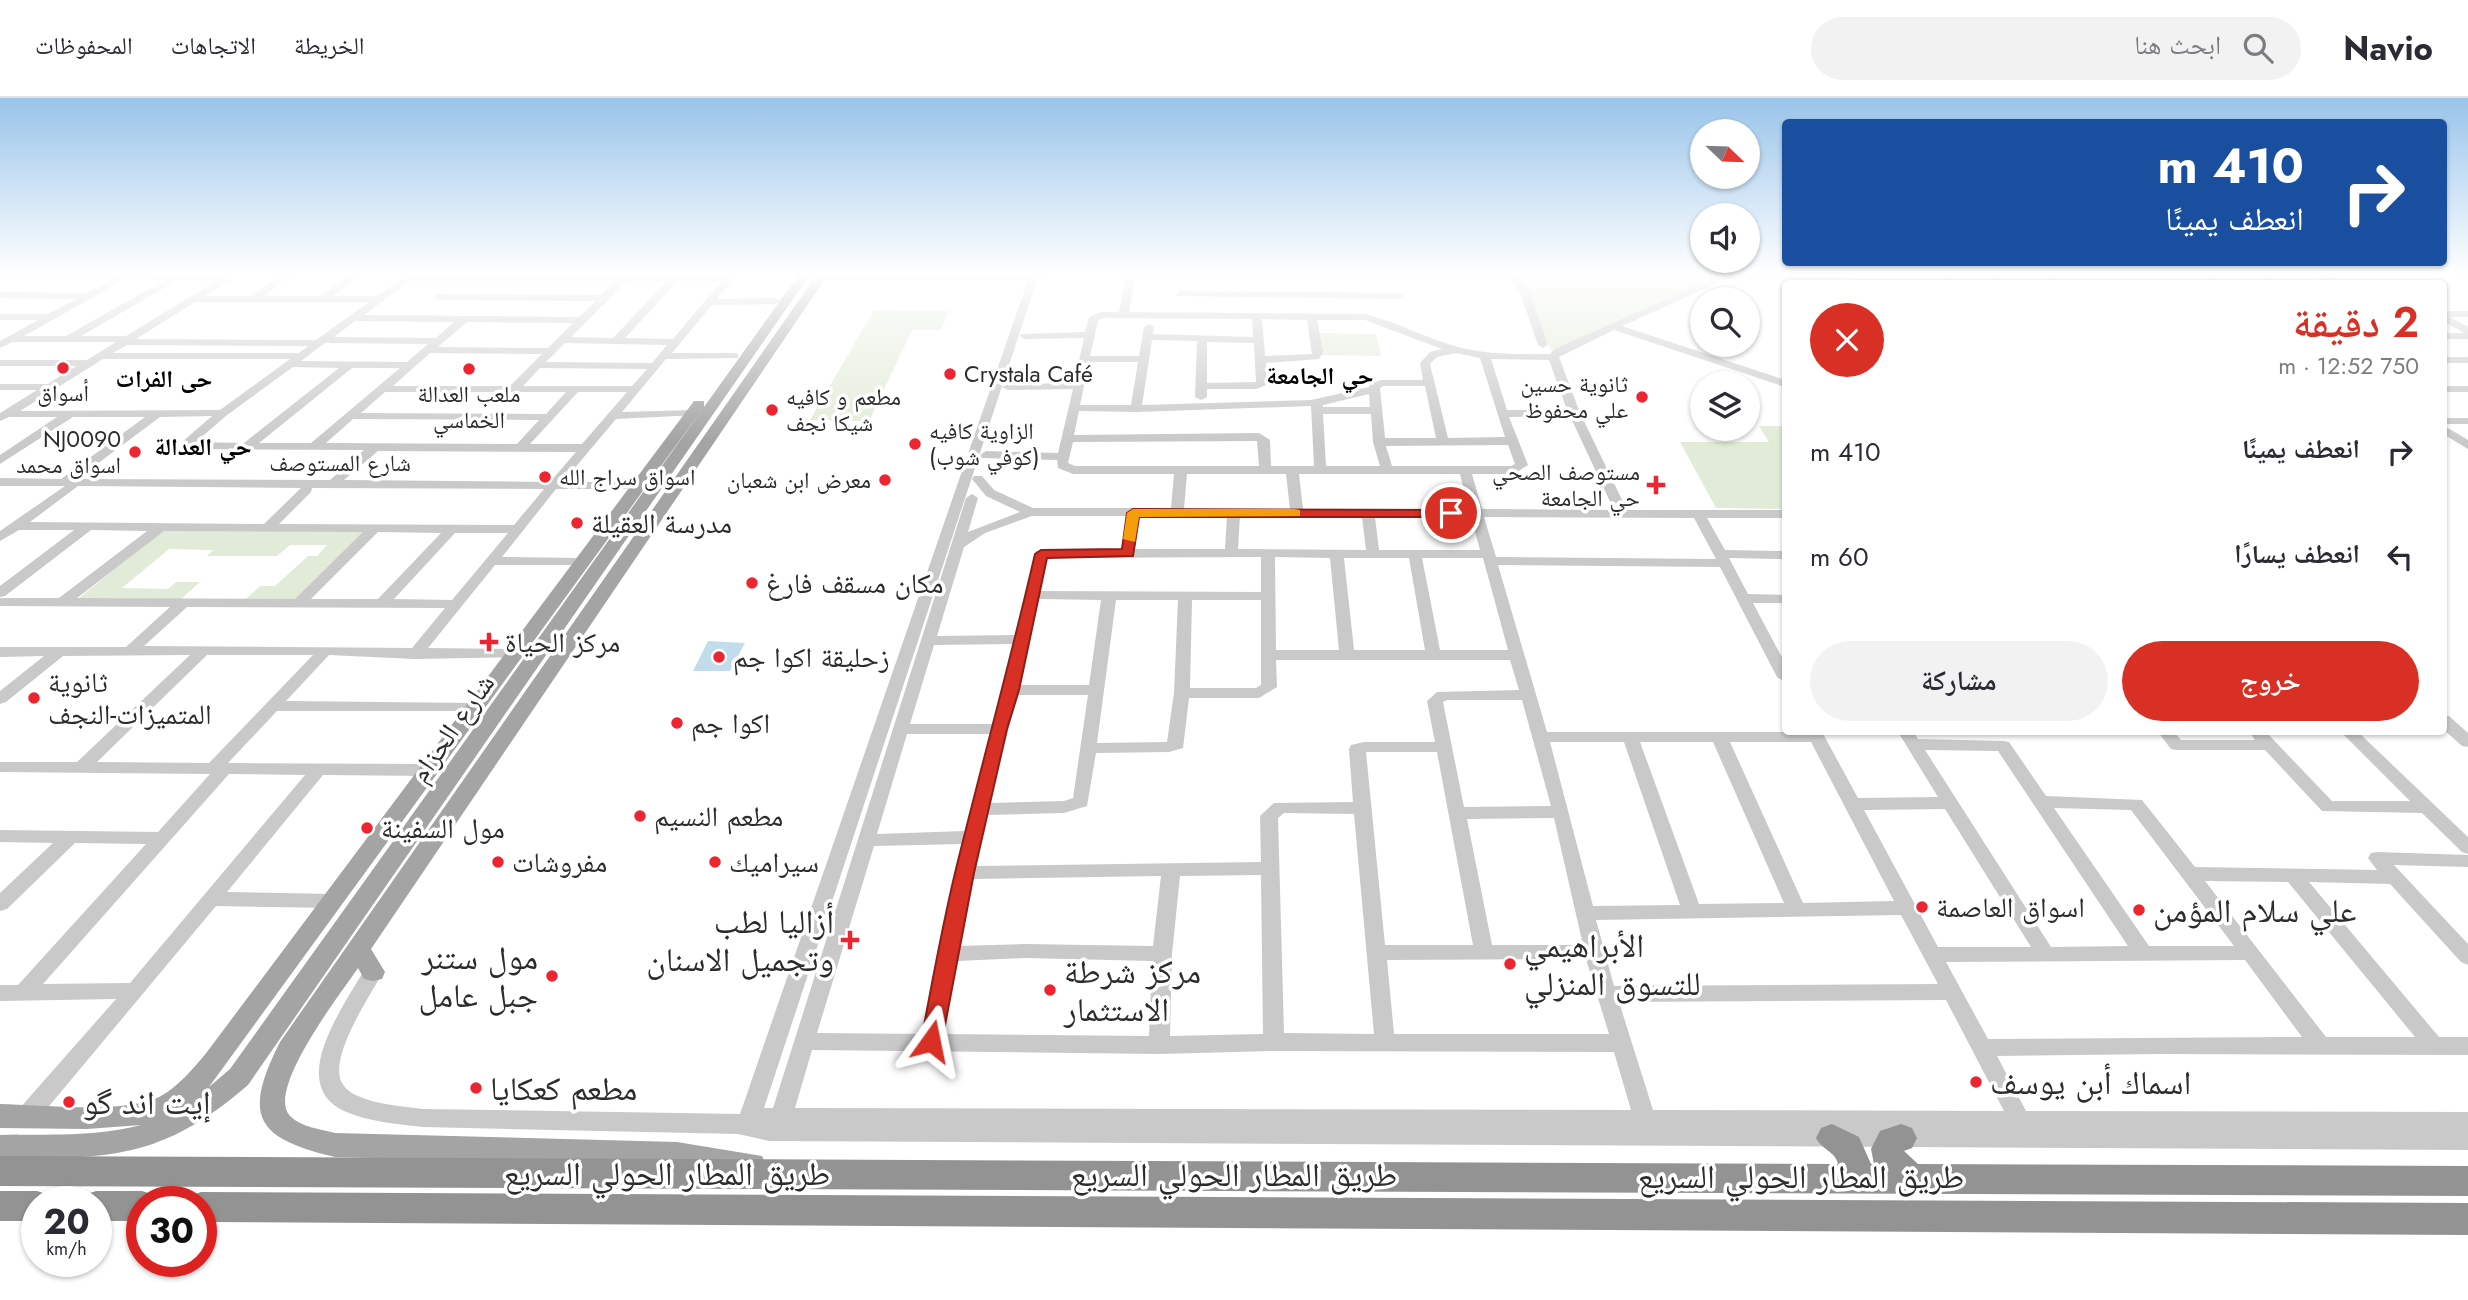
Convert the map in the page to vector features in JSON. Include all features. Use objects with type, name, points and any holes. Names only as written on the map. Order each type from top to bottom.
[{"type":"highway","points":[[1832,1138],[1850,1149],[1855,1157],[1853,1172],[1847,1176]]},
{"type":"highway","points":[[1901,1138],[1891,1141],[1887,1149],[1889,1160],[1910,1177]]},
{"type":"highway","name":"طريق المطار الحولي السريع","points":[[0,1171],[1847,1176],[2468,1181]]},
{"type":"highway","points":[[0,1206],[21,1206]]},
{"type":"highway","name":"طريق المطار الحولي السريع","points":[[217,1207],[2468,1219]]},
{"type":"main road","points":[[0,1116],[133,1115],[167,1106],[183,1095],[216,1060],[734,356],[767,329]]},
{"type":"main road","name":"شارع الحزام","points":[[0,1147],[106,1145],[142,1138],[172,1128],[211,1104],[239,1077],[726,388],[771,329]]},
{"type":"main road","name":"شارع الحزام","points":[[366,961],[644,535],[688,473],[773,329]]},
{"type":"main road","points":[[694,411],[726,388]]},
{"type":"main road","points":[[688,473],[709,473]]},
{"type":"main road","points":[[623,535],[624,539],[630,540],[644,535]]},
{"type":"main road","points":[[607,557],[621,552],[628,554],[629,558]]},
{"type":"main road","points":[[540,620],[562,621]]},
{"type":"main road","points":[[378,840],[407,841]]},
{"type":"main road","points":[[366,961],[289,1049],[272,1088],[270,1107],[280,1126],[304,1138],[335,1145],[677,1154],[728,1159],[787,1173]]},
{"type":"street","points":[[0,345],[30,329]]},
{"type":"street","points":[[70,338],[86,329]]},
{"type":"street","points":[[4,416],[147,329]]},
{"type":"street","points":[[336,329],[223,413],[185,446],[586,448]]},
{"type":"street","points":[[314,447],[452,329]]},
{"type":"street","points":[[513,389],[573,329]]},
{"type":"street","points":[[616,341],[627,329]]},
{"type":"street","points":[[415,654],[685,329]]},
{"type":"street","points":[[743,1122],[907,684],[1021,329]]},
{"type":"street","points":[[781,1118],[900,729],[907,684],[928,641],[986,455],[994,413],[1008,387],[1027,329]]},
{"type":"street","points":[[1091,329],[1063,457],[1062,465],[1070,469],[1518,469],[1523,462],[1511,441],[1485,357]]},
{"type":"street","points":[[1136,408],[1149,329]]},
{"type":"street","points":[[1201,386],[1260,385],[1262,382],[1257,329]]},
{"type":"street","points":[[1259,360],[1315,357],[1318,352],[1314,329]]},
{"type":"street","points":[[1405,329],[1456,350],[1485,357],[1553,357],[1559,351],[1610,329]]},
{"type":"street","points":[[1538,329],[1544,345]]},
{"type":"street","points":[[1621,329],[1782,383]]},
{"type":"street","points":[[2447,336],[2468,334]]},
{"type":"street","points":[[1025,336],[1089,335]]},
{"type":"street","points":[[1148,337],[1257,340]]},
{"type":"street","points":[[13,339],[222,343],[438,341]]},
{"type":"street","points":[[562,340],[674,342]]},
{"type":"street","points":[[1202,340],[1201,386],[1207,420]]},
{"type":"street","points":[[202,356],[222,343]]},
{"type":"street","points":[[1443,441],[1425,367],[1426,360],[1440,352],[1456,350]]},
{"type":"street","points":[[426,351],[550,351]]},
{"type":"street","points":[[103,356],[300,356]]},
{"type":"street","points":[[663,356],[734,356]]},
{"type":"street","points":[[1553,357],[1574,413],[1623,514]]},
{"type":"street","points":[[1084,359],[1145,359]]},
{"type":"street","points":[[2447,360],[2468,360]]},
{"type":"street","points":[[0,363],[92,363]]},
{"type":"street","points":[[289,364],[409,365]]},
{"type":"street","points":[[246,447],[350,364]]},
{"type":"street","points":[[536,365],[654,366]]},
{"type":"street","points":[[1387,471],[1379,442],[1374,385],[1431,383]]},
{"type":"street","points":[[1008,387],[1077,386]]},
{"type":"street","points":[[0,387],[50,387]]},
{"type":"street","points":[[380,389],[635,389]]},
{"type":"street","points":[[520,448],[575,389]]},
{"type":"street","points":[[1317,407],[1374,390]]},
{"type":"street","points":[[1066,439],[1207,420],[1253,404],[1378,410]]},
{"type":"street","points":[[1317,407],[1320,471]]},
{"type":"street","points":[[1073,408],[1136,408],[1207,420],[1263,438],[1265,471]]},
{"type":"street","points":[[613,416],[694,411]]},
{"type":"street","points":[[0,537],[158,413]]},
{"type":"street","points":[[4,416],[223,413]]},
{"type":"street","points":[[1502,414],[1574,413]]},
{"type":"street","points":[[0,460],[6,453],[70,414]]},
{"type":"street","points":[[348,416],[548,417]]},
{"type":"street","points":[[2447,421],[2468,421]]},
{"type":"street","points":[[2447,432],[2468,445]]},
{"type":"street","points":[[1379,442],[1511,441]]},
{"type":"street","points":[[333,484],[375,447]]},
{"type":"street","points":[[986,455],[1063,457]]},
{"type":"street","points":[[1177,513],[1181,470]]},
{"type":"street","points":[[1292,471],[1297,513]]},
{"type":"street","points":[[1465,471],[1561,812],[1594,952],[1647,1127]]},
{"type":"street","points":[[978,479],[990,493],[1031,512]]},
{"type":"street","name":"شارع المستوصف","points":[[0,485],[333,484],[393,487]]},
{"type":"street","name":"شارع المستوصف","points":[[127,485],[307,489],[637,488]]},
{"type":"street","points":[[270,525],[307,489]]},
{"type":"street","points":[[957,545],[980,530],[1031,512],[1782,514]]},
{"type":"street","points":[[1128,553],[1133,513]]},
{"type":"street","points":[[1231,553],[1234,513]]},
{"type":"street","points":[[1368,513],[1373,555]]},
{"type":"street","points":[[1699,514],[1782,671]]},
{"type":"street","points":[[64,601],[163,525]]},
{"type":"street","points":[[16,526],[270,525],[517,529]]},
{"type":"street","points":[[0,593],[88,526]]},
{"type":"street","points":[[299,603],[376,527]]},
{"type":"street","points":[[383,603],[452,528]]},
{"type":"street","points":[[931,1041],[964,873],[999,729],[1012,690],[1041,554],[1231,553],[1723,559],[1782,555]]},
{"type":"street","points":[[1182,693],[1265,691],[1269,687],[1268,554]]},
{"type":"street","points":[[1337,555],[1347,655]]},
{"type":"street","points":[[1415,555],[1433,655]]},
{"type":"street","points":[[491,561],[582,562]]},
{"type":"street","points":[[1033,594],[1268,596]]},
{"type":"street","points":[[981,809],[1064,807],[1081,802],[1109,594]]},
{"type":"street","points":[[1089,748],[1169,747],[1177,744],[1182,693],[1185,595]]},
{"type":"street","points":[[1744,598],[1782,598]]},
{"type":"street","points":[[129,652],[185,601]]},
{"type":"street","points":[[0,602],[455,604]]},
{"type":"street","points":[[928,641],[1023,639]]},
{"type":"street","points":[[1768,644],[1782,644]]},
{"type":"street","points":[[0,699],[60,651]]},
{"type":"street","points":[[81,768],[203,651]]},
{"type":"street","points":[[0,652],[515,654]]},
{"type":"street","points":[[23,993],[163,838],[273,706],[324,652]]},
{"type":"street","points":[[1268,655],[1517,655]]},
{"type":"street","points":[[1012,690],[1097,690]]},
{"type":"street","points":[[1484,952],[1444,747],[1437,696],[1528,695]]},
{"type":"street","points":[[273,706],[475,708]]},
{"type":"street","points":[[2447,724],[2468,742]]},
{"type":"street","points":[[900,729],[999,729]]},
{"type":"street","points":[[1540,737],[1783,735]]},
{"type":"street","points":[[1816,735],[2024,1129]]},
{"type":"street","points":[[2169,735],[2177,745],[2269,745]]},
{"type":"street","points":[[2260,735],[2328,807],[2427,807]]},
{"type":"street","points":[[2353,735],[2468,848]]},
{"type":"street","points":[[1630,737],[1692,912]]},
{"type":"street","points":[[1719,737],[1796,908]]},
{"type":"street","points":[[1910,738],[2003,746],[2142,951]]},
{"type":"street","points":[[1910,738],[2046,955]]},
{"type":"street","points":[[1385,1044],[1357,749],[1444,747]]},
{"type":"street","points":[[0,767],[430,770]]},
{"type":"street","points":[[27,1116],[135,991],[319,769]]},
{"type":"street","points":[[2042,802],[2136,804],[2322,1047]]},
{"type":"street","points":[[1852,804],[1951,803]]},
{"type":"street","points":[[1274,1042],[1269,816],[1272,810],[1280,807],[1362,808]]},
{"type":"street","points":[[1459,813],[1561,812]]},
{"type":"street","points":[[0,836],[163,838]]},
{"type":"street","points":[[0,904],[70,837]]},
{"type":"street","points":[[868,839],[974,837]]},
{"type":"street","points":[[2468,861],[2377,858],[2468,957]]},
{"type":"street","points":[[964,873],[1269,868]]},
{"type":"street","points":[[1159,1045],[1162,954],[1171,870]]},
{"type":"street","points":[[2189,874],[2395,877]]},
{"type":"street","points":[[2293,876],[2435,1046]]},
{"type":"street","points":[[212,899],[333,901]]},
{"type":"street","points":[[1584,914],[1907,908]]},
{"type":"street","points":[[950,954],[1025,951],[1162,954]]},
{"type":"street","points":[[1932,955],[2046,955],[2142,951],[2248,953]]},
{"type":"street","points":[[1377,953],[1594,952]]},
{"type":"street","points":[[366,961],[327,1066],[331,1088],[347,1104],[390,1115],[423,1118],[743,1122],[781,1118],[2024,1129],[2468,1140]]},
{"type":"street","points":[[798,979],[823,981]]},
{"type":"street","points":[[0,993],[135,991]]},
{"type":"street","points":[[1606,994],[1952,992]]},
{"type":"street","points":[[805,1041],[1159,1045],[1274,1042],[1620,1043]]},
{"type":"street","points":[[1981,1048],[2162,1045],[2468,1046]]},
{"type":"street","points":[[743,1122],[769,1131],[1647,1127],[1832,1138],[1901,1138],[2024,1129],[2468,1122]]},
{"type":"green space","points":[[863,329],[941,329],[912,330],[869,421],[810,420]]},
{"type":"green space","points":[[1541,329],[1604,329],[1552,352]]},
{"type":"green space","points":[[1315,333],[1376,334],[1381,356],[1317,355]]},
{"type":"green space","points":[[1760,426],[1782,426],[1782,509],[1716,508],[1680,442],[1769,442]]},
{"type":"green space","points":[[167,527],[369,529],[296,600],[245,600],[260,586],[275,586],[308,556],[317,556],[327,545],[290,545],[277,556],[207,556],[213,550],[169,549],[122,588],[168,589],[176,582],[200,582],[181,599],[79,598]]},
{"type":"water","name":"زحليقة اكوا جم","points":[[708,641],[745,643],[730,671],[693,671]]},
{"type":"slow traffic","points":[[1130,539],[1133,513],[1295,513]]},
{"type":"place","name":"أسواق","points":[[63,368]]},
{"type":"place","name":"ملعب العدالة الخماسي","points":[[469,369]]},
{"type":"place","name":"Crystala Café","points":[[950,374]]},
{"type":"place","name":"ثانوية حسين علي محفوظ","points":[[1642,397]]},
{"type":"place","name":"مطعم و كافيه شيكا نجف","points":[[772,410]]},
{"type":"place","name":"الزاوية كافيه (كوفي شوب)","points":[[915,444]]},
{"type":"place","name":"NJ0090 اسواق محمد","points":[[135,452]]},
{"type":"place","name":"اسواق سراج الله","points":[[545,477]]},
{"type":"place","name":"معرض ابن شعبان","points":[[885,480]]},
{"type":"place","name":"مستوصف الصحي حي الجامعة","points":[[1656,485]]},
{"type":"place","name":"مدرسة العقيلة","points":[[577,523]]},
{"type":"place","name":"مكان مسقف فارغ","points":[[752,583]]},
{"type":"place","name":"مركز الحياة","points":[[489,642]]},
{"type":"place","name":"زحليقة اكوا جم","points":[[719,657]]},
{"type":"place","name":"ثانوية المتميزات-النجف","points":[[34,698]]},
{"type":"place","name":"اكوا جم","points":[[677,723]]},
{"type":"place","name":"مطعم النسيم","points":[[640,816]]},
{"type":"place","name":"مول السفينة","points":[[367,828]]},
{"type":"place","name":"مفروشات","points":[[498,862]]},
{"type":"place","name":"سيراميك","points":[[715,862]]},
{"type":"place","name":"اسواق العاصمة","points":[[1922,907]]},
{"type":"place","name":"علي سلام المؤمن","points":[[2139,910]]},
{"type":"place","name":"أزاليا لطب وتجميل الاسنان","points":[[850,940]]},
{"type":"place","name":"الأبراهيمي للتسوق المنزلي","points":[[1510,964]]},
{"type":"place","name":"مول ستنر جبل عامل","points":[[552,976]]},
{"type":"place","name":"مركز شرطة الاستثمار","points":[[1050,990]]},
{"type":"place","name":"اسماك أبن يوسف","points":[[1976,1082]]},
{"type":"place","name":"مطعم كعكايا","points":[[476,1088]]},
{"type":"place","name":"إيت اند گو","points":[[69,1102]]},
{"type":"district","name":"حي الجامعة","points":[[1320,375]]},
{"type":"district","name":"حی الفرات","points":[[164,378]]},
{"type":"district","name":"حي العدالة","points":[[203,446]]},
{"type":"route","points":[[931,1041],[964,873],[999,729],[1012,690],[1041,554],[1128,553],[1133,513],[1451,513]]}]
